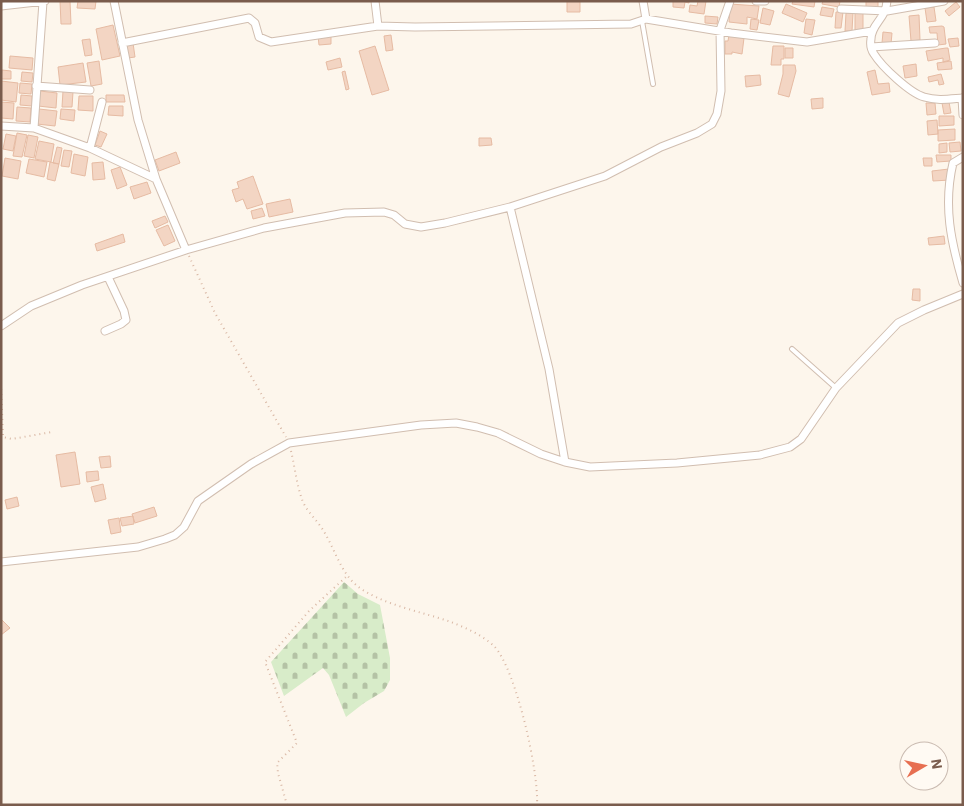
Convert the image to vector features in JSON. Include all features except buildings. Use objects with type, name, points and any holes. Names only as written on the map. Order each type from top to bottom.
[{"type":"street","points":[[1,6],[21,2],[44,1],[34,128]]},
{"type":"street","points":[[114,1],[138,120],[156,179],[186,250]]},
{"type":"street","points":[[375,1],[378,26]]},
{"type":"street","points":[[643,1],[644,20]]},
{"type":"street","points":[[1,326],[30,306],[82,285],[186,250],[264,228],[346,213],[384,212],[405,224],[421,227],[445,223],[510,206],[605,176],[661,147],[697,133],[712,124],[717,114],[721,91],[720,30],[730,1]]},
{"type":"street","points":[[756,1],[765,1]]},
{"type":"street","points":[[887,1],[887,11],[872,32],[871,48],[874,55],[893,75],[922,96],[936,100],[963,98],[963,116]]},
{"type":"street","points":[[841,9],[887,11],[944,1]]},
{"type":"street","points":[[122,43],[249,18],[255,23],[259,37],[271,42],[378,26],[631,24],[644,20],[807,42],[872,32]]},
{"type":"street","points":[[871,48],[935,43]]},
{"type":"street","points":[[36,86],[90,90]]},
{"type":"street","points":[[90,148],[102,102]]},
{"type":"street","points":[[1,126],[34,128],[90,148],[156,179]]},
{"type":"street","points":[[963,156],[953,163],[949,201],[949,230],[963,283]]},
{"type":"street","points":[[510,206],[548,369],[565,462]]},
{"type":"street","points":[[105,331],[126,320],[124,310],[108,277]]},
{"type":"street","points":[[1,562],[138,547],[175,535],[184,527],[198,501],[251,464],[290,443],[421,425],[456,424],[498,433],[542,454],[565,462],[590,467],[715,460],[781,450],[801,439],[836,388],[898,323],[963,294]]},
{"type":"lane","points":[[644,20],[653,84]]},
{"type":"lane","points":[[792,349],[836,388]]},
{"type":"path","points":[[186,250],[215,313],[290,443],[302,501],[306,510],[324,530],[347,576],[356,585],[370,594],[465,628],[480,636],[494,646],[505,662],[528,736],[536,775],[537,805]]},
{"type":"path","points":[[1,384],[3,437],[12,439],[52,432]]},
{"type":"path","points":[[288,805],[277,764],[297,742],[266,662],[310,612],[347,576]]},
{"type":"green space","points":[[344,582],[358,594],[380,605],[390,658],[390,680],[384,691],[346,717],[329,675],[323,668],[284,696],[271,662]]}]
